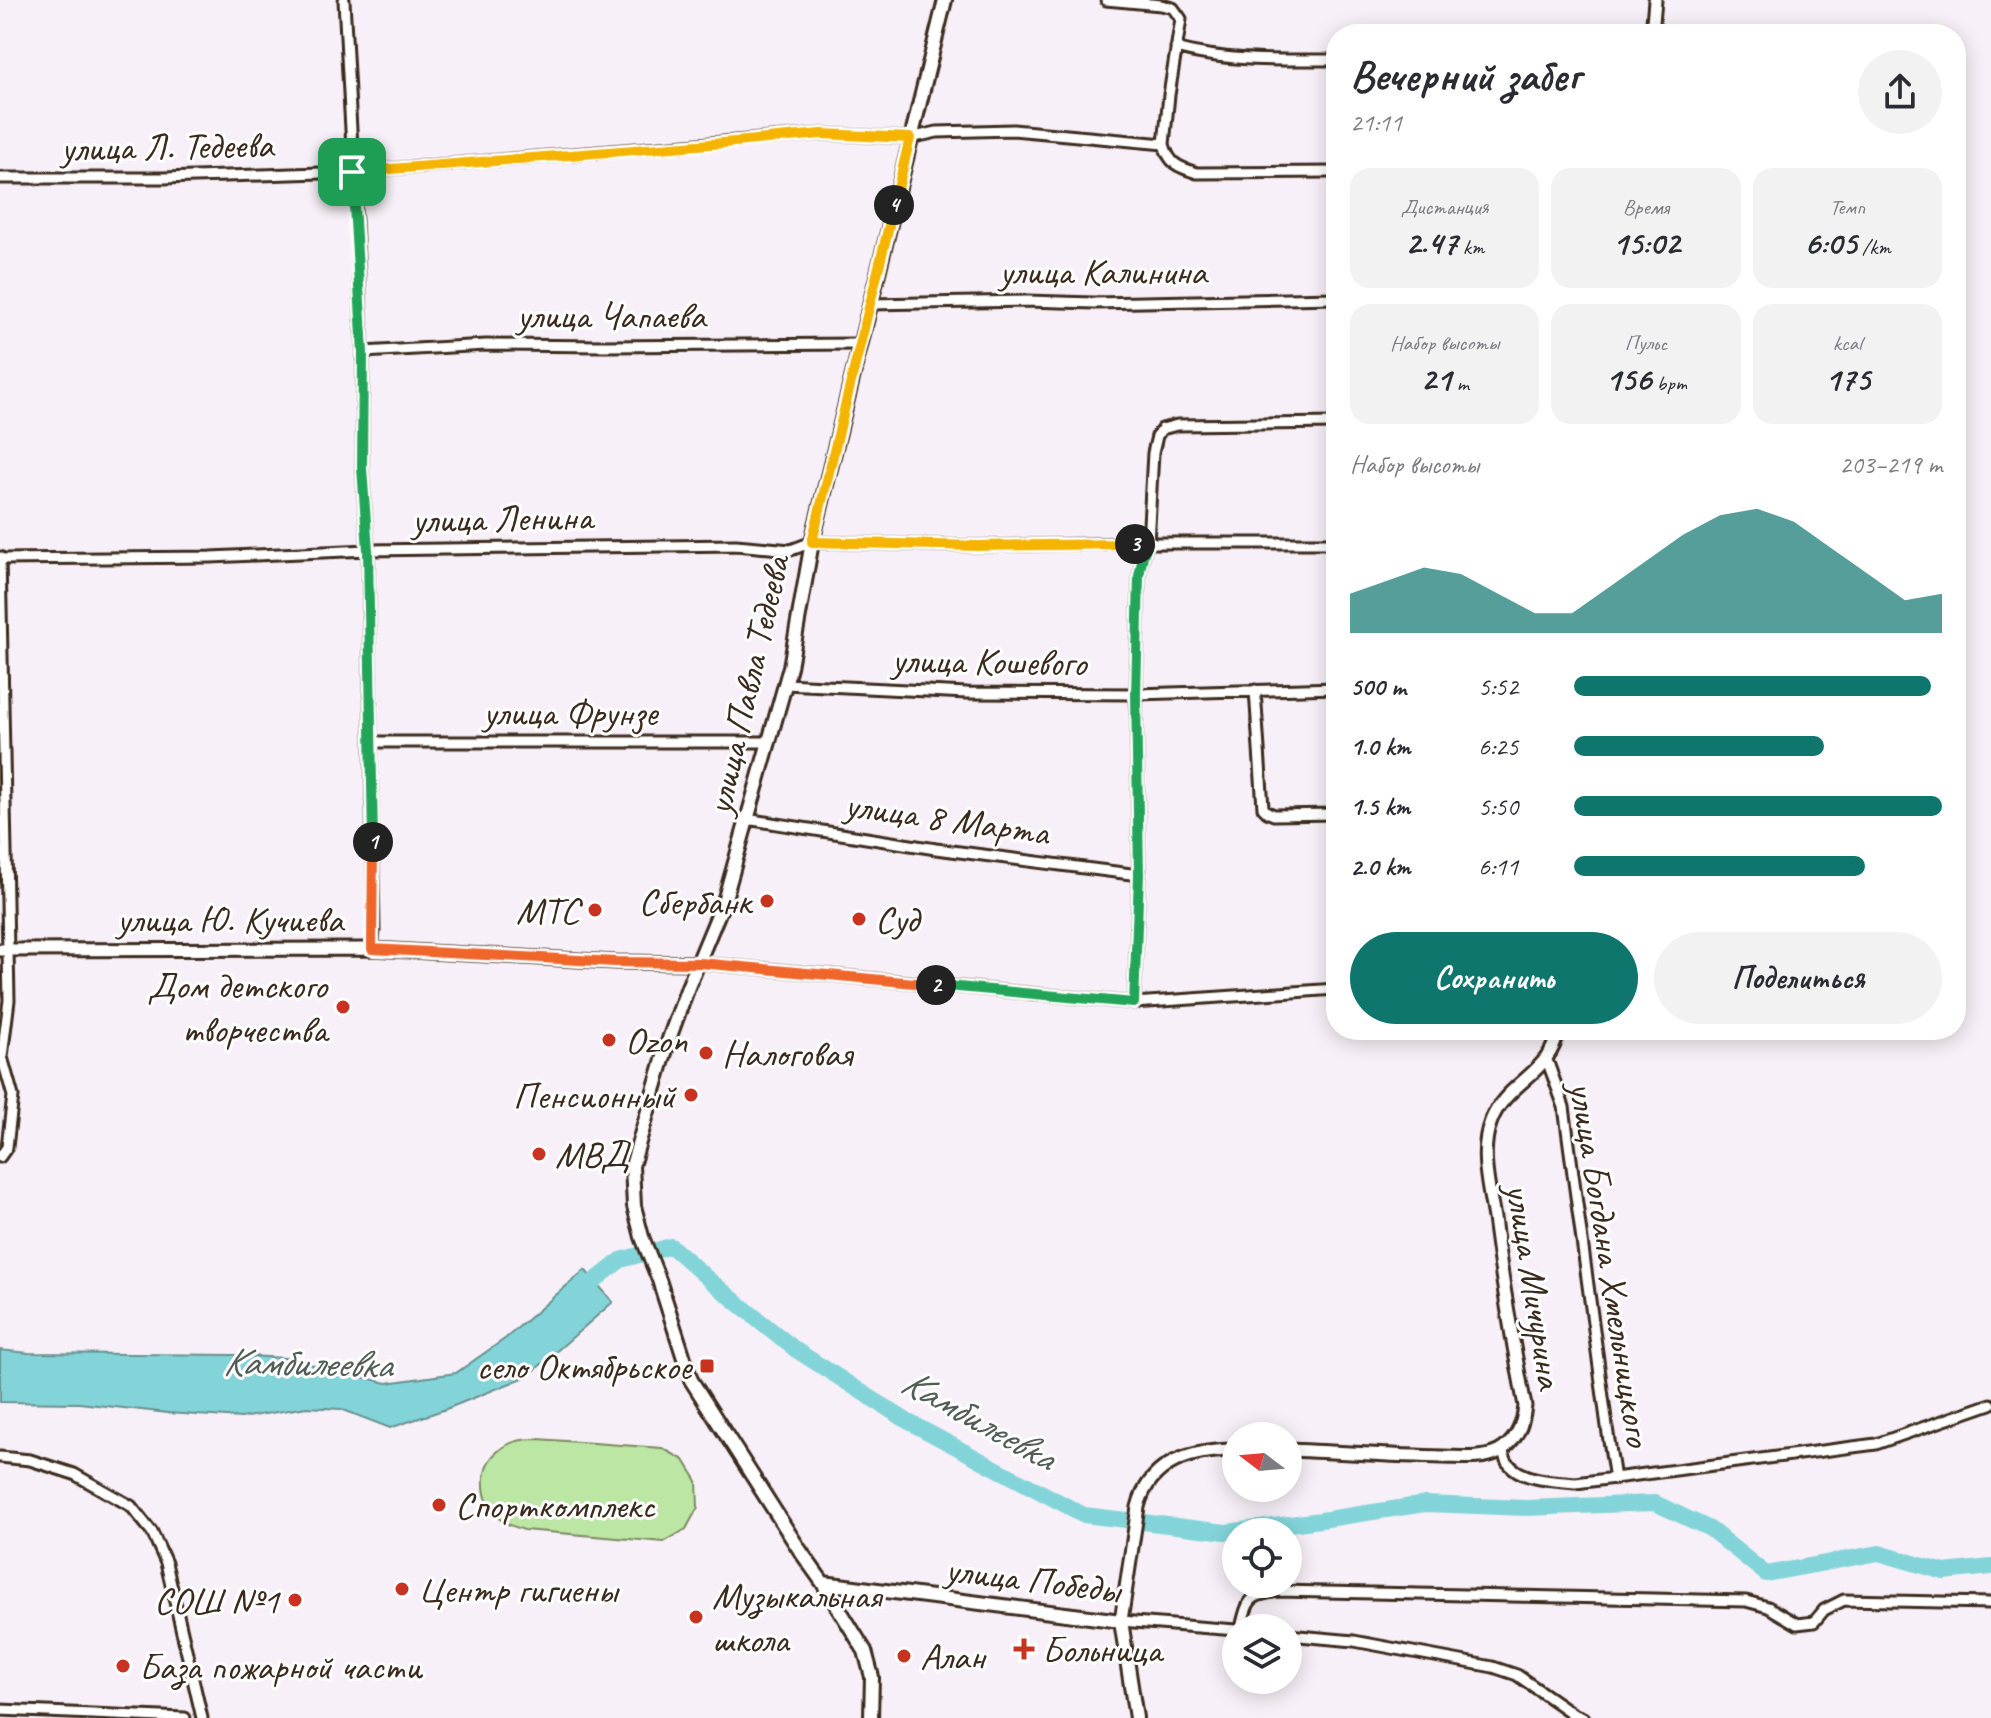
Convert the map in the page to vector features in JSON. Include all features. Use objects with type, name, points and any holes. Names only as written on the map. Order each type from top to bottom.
[{"type":"main road","name":"улица Павла Тедеева","points":[[823,1583],[691,1380],[642,1237],[634,1206],[632,1166],[669,1039],[725,898],[790,667],[812,542],[945,0]]},
{"type":"main road","name":"улица Победы","points":[[823,1583],[1121,1621]]},
{"type":"main road","points":[[823,1583],[865,1651],[872,1677],[871,1718]]},
{"type":"main road","points":[[1121,1621],[1136,1718]]},
{"type":"street","points":[[344,0],[363,352],[362,468],[368,550],[372,742],[372,949]]},
{"type":"street","points":[[1106,0],[1173,8],[1181,19],[1164,144],[1167,156],[1179,167],[1197,173],[1326,172]]},
{"type":"street","points":[[1653,24],[1655,0]]},
{"type":"street","points":[[1176,48],[1213,56],[1326,60]]},
{"type":"street","name":"улица Л. Тедеева","points":[[0,178],[163,178],[352,172],[822,134],[910,138],[937,132],[1013,130],[1164,144]]},
{"type":"street","name":"улица Калинина","points":[[871,304],[1326,298]]},
{"type":"street","name":"улица Чапаева","points":[[363,352],[486,345],[859,344]]},
{"type":"street","points":[[1134,1003],[1139,875],[1136,694],[1139,576],[1148,543],[1153,453],[1157,436],[1162,429],[1177,425],[1326,423]]},
{"type":"street","name":"улица Ленина","points":[[0,558],[211,557],[368,550],[736,545],[791,550],[812,542],[977,546],[1326,543]]},
{"type":"street","points":[[0,558],[4,950],[9,1000],[2,1057],[13,1096],[7,1147],[0,1157]]},
{"type":"street","name":"улица Кошевого","points":[[785,684],[967,693],[1136,694],[1326,688]]},
{"type":"street","points":[[1255,690],[1263,808],[1274,815],[1326,814]]},
{"type":"street","name":"улица Фрунзе","points":[[372,742],[768,742]]},
{"type":"street","name":"улица 8 Марта","points":[[746,819],[936,849],[1139,875]]},
{"type":"street","name":"улица Ю. Кучиева","points":[[4,950],[372,949],[616,962],[700,963]]},
{"type":"street","points":[[700,963],[1134,1003],[1326,990]]},
{"type":"street","name":"улица Мичурина","points":[[1502,1450],[1517,1435],[1525,1406],[1498,1254],[1485,1142],[1500,1103],[1547,1060],[1556,1040]]},
{"type":"street","name":"улица Богдана Хмельницкого","points":[[1547,1060],[1564,1107],[1615,1479]]},
{"type":"street","points":[[1302,1451],[1477,1457],[1502,1450],[1508,1464],[1524,1474],[1576,1483],[1876,1444],[1991,1404]]},
{"type":"street","points":[[1121,1621],[1138,1507],[1147,1484],[1179,1458],[1198,1452],[1222,1451]]},
{"type":"street","points":[[0,1457],[30,1460],[74,1474],[131,1506],[152,1532],[166,1563],[202,1718]]},
{"type":"street","points":[[1244,1614],[1251,1600],[1259,1594],[1279,1591],[1746,1601],[1768,1607],[1797,1624],[1814,1622],[1824,1610],[1844,1600],[1991,1603]]},
{"type":"street","name":"улица Победы","points":[[1121,1621],[1222,1628]]},
{"type":"street","points":[[1302,1636],[1354,1641],[1493,1667],[1517,1675],[1583,1718]]},
{"type":"street","points":[[0,1710],[185,1718]]},
{"type":"green space","points":[[538,1439],[662,1448],[684,1460],[697,1481],[698,1507],[686,1529],[664,1542],[524,1530],[509,1525],[489,1505],[484,1487],[486,1468],[506,1445]]},
{"type":"water","points":[[585,1270],[613,1302],[528,1376],[390,1428],[341,1409],[307,1407],[241,1418],[79,1403],[0,1402],[0,1350],[285,1358],[387,1383],[456,1373],[506,1338]]},
{"type":"waterway","name":"Камбилеевка","points":[[578,1294],[621,1260],[671,1246],[796,1350],[907,1421],[1084,1515],[1226,1532],[1425,1504],[1526,1508],[1655,1503],[1710,1529],[1766,1574],[1879,1553],[1944,1572],[1991,1567]]},
{"type":"place","name":"Сбербанк","points":[[767,901]]},
{"type":"place","name":"МТС","points":[[595,910]]},
{"type":"place","name":"Суд","points":[[859,919]]},
{"type":"place","name":"Дом детского творчества","points":[[343,1007]]},
{"type":"place","name":"Ozon","points":[[609,1040]]},
{"type":"place","name":"Налоговая","points":[[706,1053]]},
{"type":"place","name":"Пенсионный","points":[[691,1095]]},
{"type":"place","name":"МВД","points":[[539,1154]]},
{"type":"place","name":"село Октябрьское","points":[[707,1366]]},
{"type":"place","name":"Спорткомплекс","points":[[439,1505]]},
{"type":"place","name":"Центр гигиены","points":[[402,1589]]},
{"type":"place","name":"СОШ №1","points":[[295,1600]]},
{"type":"place","name":"Музыкальная школа","points":[[696,1617]]},
{"type":"place","name":"Больница","points":[[1024,1649]]},
{"type":"place","name":"Алан","points":[[904,1656]]},
{"type":"place","name":"База пожарной части","points":[[123,1666]]},
{"type":"route","points":[[822,134],[910,138],[812,542],[977,546],[1148,543],[1139,576],[1136,694],[1139,875],[1134,1003],[700,963],[616,962],[372,949],[372,742],[368,550],[362,468],[363,352],[352,172],[822,134]]}]
